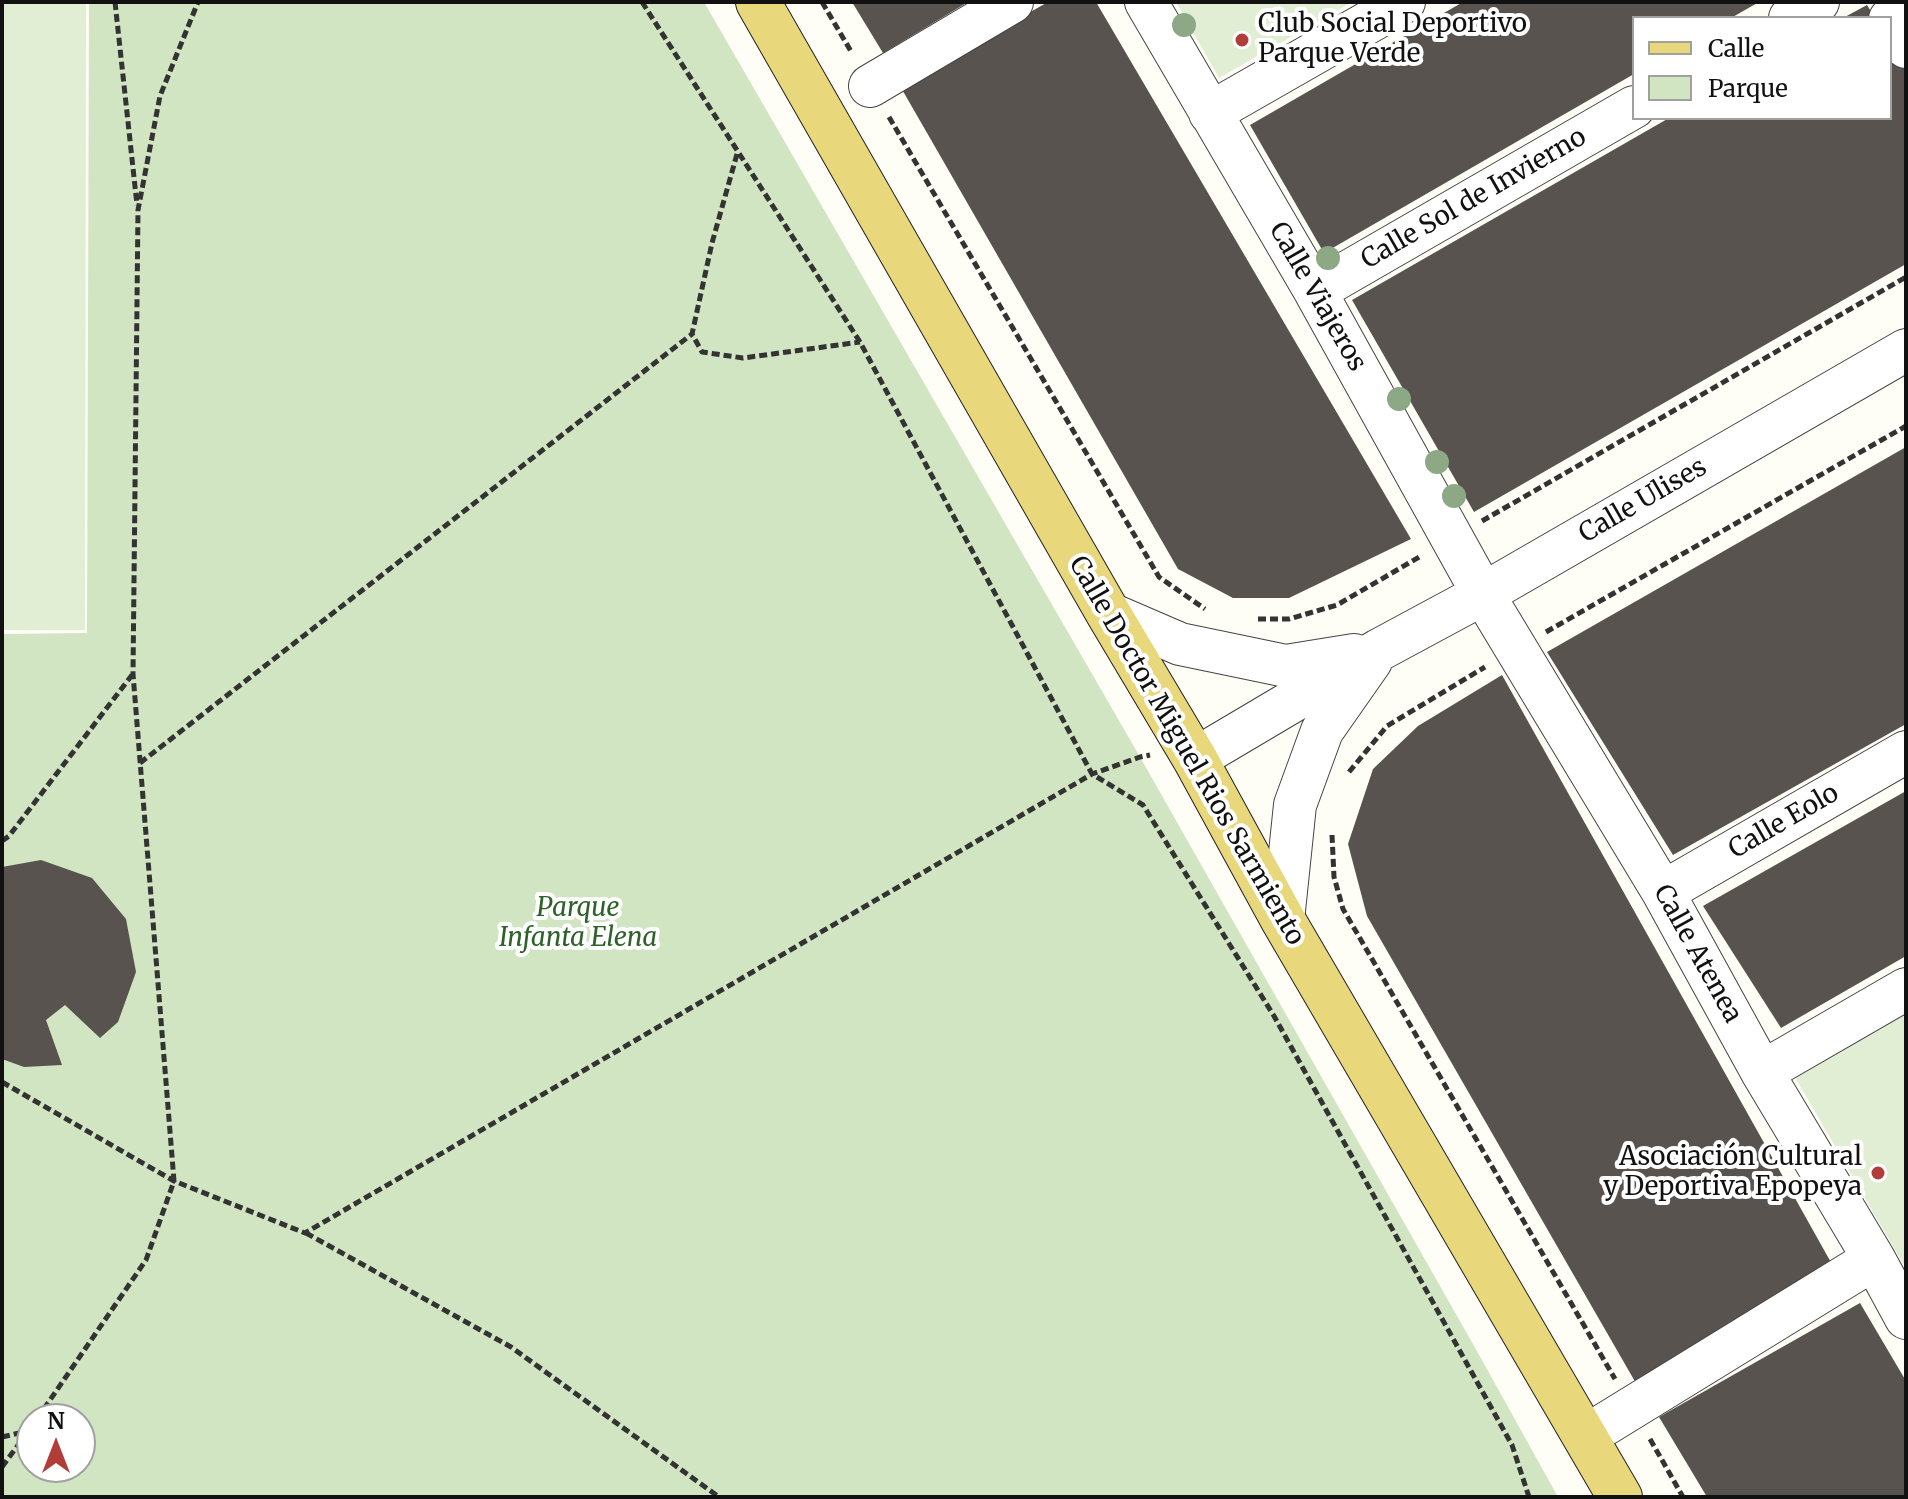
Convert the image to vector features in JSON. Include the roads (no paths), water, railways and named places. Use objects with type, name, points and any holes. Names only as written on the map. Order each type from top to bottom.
[{"type":"main road","name":"Calle Doctor Miguel Rios Sarmiento","points":[[758,2],[1195,759],[1283,920],[1620,1497]]},
{"type":"street","points":[[870,86],[1012,2]]},
{"type":"street","name":"Calle Viajeros","points":[[1146,2],[1315,291],[1483,594]]},
{"type":"street","points":[[1210,113],[1404,2]]},
{"type":"street","points":[[1794,16],[1818,2]]},
{"type":"street","points":[[1892,22],[1906,47]]},
{"type":"street","name":"Calle Sol de Invierno","points":[[1315,291],[1632,108]]},
{"type":"street","name":"Calle Ulises","points":[[1195,759],[1379,650],[1483,594],[1906,350]]},
{"type":"street","name":"Calle Atenea","points":[[1483,594],[1663,892],[1762,1072],[1906,1318]]},
{"type":"street","name":"Calle Ulises","points":[[1108,613],[1180,644],[1286,666],[1379,650]]},
{"type":"street","name":"Calle Ulises","points":[[1283,920],[1295,805],[1322,731],[1379,650]]},
{"type":"street","name":"Calle Eolo","points":[[1663,892],[1906,752]]},
{"type":"street","points":[[1762,1072],[1906,989]]},
{"type":"street","points":[[1586,1436],[1874,1259]]},
{"type":"place","name":"Club Social Deportivo Parque Verde","points":[[1242,40]]},
{"type":"place","name":"Asociación Cultural y Deportiva Epopeya","points":[[1878,1173]]},
{"type":"park label","name":"Parque Infanta Elena","points":[[578,924]]}]
